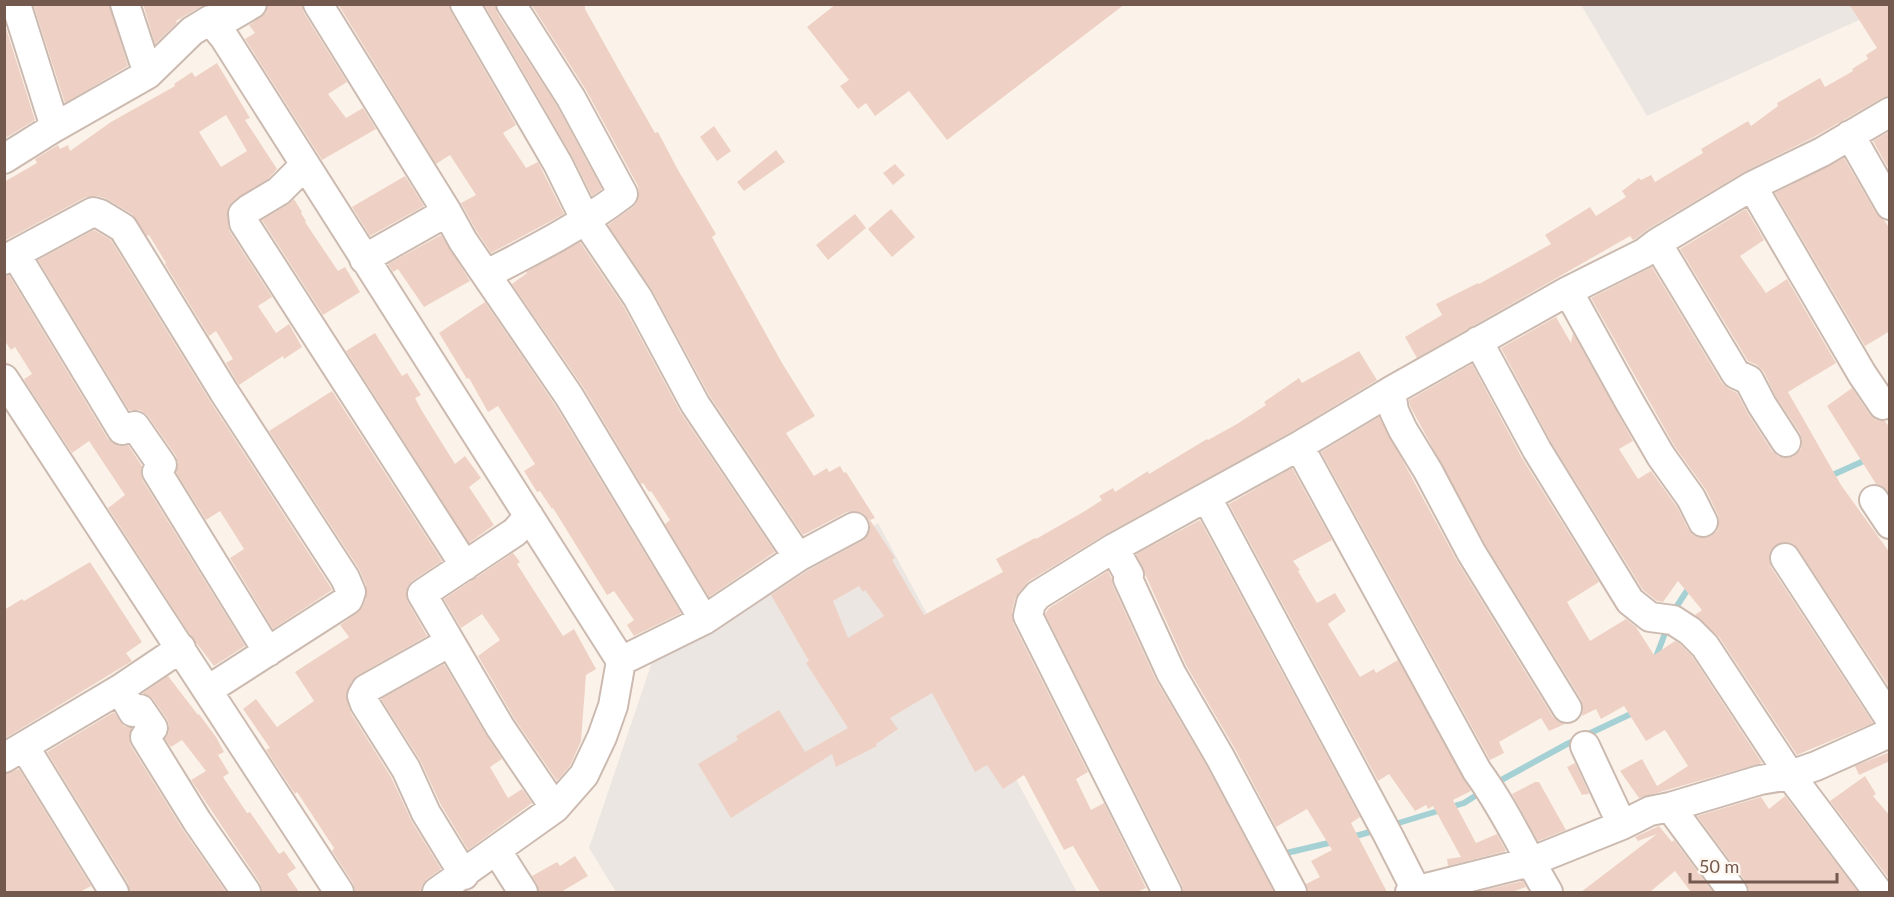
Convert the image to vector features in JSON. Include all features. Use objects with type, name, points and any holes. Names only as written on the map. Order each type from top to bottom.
[{"type":"street","points":[[16,4],[55,127]]},
{"type":"street","points":[[125,4],[148,74]]},
{"type":"street","points":[[318,4],[463,241],[569,396],[704,620]]},
{"type":"street","points":[[465,4],[558,164],[586,221],[638,298],[694,404],[798,557]]},
{"type":"street","points":[[487,274],[586,221],[623,194],[570,98],[511,4]]},
{"type":"street","points":[[4,159],[148,74],[192,31],[230,11]]},
{"type":"street","points":[[230,11],[224,38],[621,661],[613,706],[602,737],[584,775],[555,808],[464,875],[436,892]]},
{"type":"street","points":[[1167,892],[1028,616],[1031,603],[1038,595],[1114,548],[1299,446],[1478,341],[1568,291],[1644,254],[1657,243],[1752,186],[1822,152],[1890,112]]},
{"type":"street","points":[[1850,135],[1890,205]]},
{"type":"street","points":[[305,165],[279,191],[243,214],[244,223],[465,566]]},
{"type":"street","points":[[1752,186],[1862,374],[1883,405]]},
{"type":"street","points":[[208,690],[268,652],[348,600],[351,592],[345,578],[224,392],[123,228],[93,212],[10,257],[122,430],[135,426],[162,465],[157,472],[268,652]]},
{"type":"street","points":[[364,259],[447,212]]},
{"type":"street","points":[[1657,243],[1736,374],[1749,380],[1786,442]]},
{"type":"street","points":[[1568,291],[1661,456],[1691,498],[1703,522]]},
{"type":"street","points":[[1478,341],[1538,450],[1630,601],[1650,617],[1668,619],[1690,631],[1706,646],[1790,775],[1878,892]]},
{"type":"street","points":[[4,379],[339,892]]},
{"type":"street","points":[[1391,391],[1394,411],[1403,430],[1428,471],[1471,552],[1567,708]]},
{"type":"street","points":[[1299,446],[1477,771],[1495,795],[1548,892]]},
{"type":"street","points":[[1207,498],[1381,823],[1414,892],[1530,862],[1622,825],[1650,811],[1760,780],[1790,775],[1890,735]]},
{"type":"street","points":[[1874,500],[1890,524]]},
{"type":"street","points":[[529,516],[515,532],[422,594],[500,727],[555,808]]},
{"type":"street","points":[[621,661],[704,620],[798,557],[854,527]]},
{"type":"street","points":[[1114,548],[1129,575],[1128,579],[1171,673],[1220,757],[1292,892]]},
{"type":"street","points":[[1785,558],[1890,718]]},
{"type":"street","points":[[450,642],[366,689],[362,696],[406,769],[426,813],[464,875]]},
{"type":"street","points":[[114,892],[14,752],[120,689],[181,648]]},
{"type":"street","points":[[120,689],[133,712],[140,709],[153,728],[145,737],[197,822],[246,892]]},
{"type":"street","points":[[1586,746],[1622,825]]},
{"type":"street","points":[[1670,807],[1727,890]]},
{"type":"street","points":[[497,851],[523,892]]},
{"type":"shaded area","points":[[1889,4],[1890,6],[1647,116],[1581,5]]},
{"type":"shaded area","points":[[878,523],[1077,892],[616,892],[589,848],[652,662]]},
{"type":"building","points":[[33,4],[109,4],[128,66],[65,103]]},
{"type":"building","points":[[143,4],[205,4],[176,21],[177,23],[155,44]]},
{"type":"building","points":[[268,4],[302,4],[304,13],[347,82],[328,94],[346,118],[363,108],[376,129],[322,160],[245,39],[255,33],[249,25],[266,13]]},
{"type":"building","points":[[338,4],[449,4],[451,12],[516,125],[503,133],[526,168],[538,162],[564,214],[491,253],[461,203],[476,195],[450,155],[436,164]]},
{"type":"building","points":[[484,4],[495,4],[497,13],[557,106],[602,189],[592,196],[572,156]]},
{"type":"building","points":[[531,4],[585,4],[585,9],[623,77],[655,133],[658,132],[716,234],[712,237],[782,363],[815,416],[786,433],[814,476],[827,468],[829,472],[840,466],[844,473],[846,472],[875,518],[870,520],[895,558],[892,560],[924,615],[1003,572],[996,559],[1085,511],[1102,500],[1099,496],[1113,488],[1115,492],[1148,471],[1149,474],[1237,424],[1266,405],[1264,402],[1299,378],[1302,383],[1359,351],[1377,380],[1291,432],[1106,534],[1029,581],[1015,599],[1012,612],[1013,623],[1088,772],[1076,779],[1091,810],[1104,803],[1146,888],[1137,892],[1100,892],[1073,846],[1064,850],[1024,775],[1003,789],[987,765],[975,772],[932,693],[890,718],[898,729],[876,744],[877,746],[836,767],[832,754],[731,818],[698,764],[738,740],[736,736],[779,710],[805,752],[848,728],[806,663],[809,661],[771,595],[807,571],[862,541],[868,535],[869,520],[862,513],[847,512],[803,535],[709,395],[652,290],[608,225],[637,202],[638,186],[586,90]],"holes":[[[859,586],[863,592],[865,590],[884,616],[848,638],[833,601]]]},
{"type":"building","points":[[836,4],[1125,4],[947,140],[909,91],[875,116],[866,103],[858,109],[840,86],[849,80],[807,27]]},
{"type":"building","points":[[1849,4],[1890,4],[1890,96],[1882,98],[1814,137],[1744,172],[1635,239],[1633,240],[1630,236],[1417,358],[1405,337],[1442,315],[1436,304],[1479,284],[1551,244],[1545,235],[1590,207],[1596,216],[1626,197],[1622,191],[1639,178],[1641,180],[1651,175],[1655,182],[1703,153],[1701,149],[1748,121],[1751,126],[1778,106],[1777,103],[1820,78],[1825,87],[1853,71],[1852,69],[1868,59],[1866,55],[1877,48]]},
{"type":"building","points":[[4,22],[35,120],[4,139]]},
{"type":"building","points":[[217,63],[250,118],[245,120],[277,169],[269,178],[232,202],[228,208],[228,225],[230,232],[272,297],[258,306],[276,333],[289,324],[302,347],[284,359],[283,356],[239,385],[226,363],[233,359],[216,331],[209,336],[149,235],[147,236],[132,214],[105,198],[86,197],[4,241],[4,182],[37,163],[35,159],[58,145],[60,149],[68,145],[70,151],[111,122],[175,86],[174,84],[192,72],[195,77]],"holes":[[[226,115],[247,151],[221,167],[199,132]]]},
{"type":"building","points":[[714,126],[731,151],[717,161],[700,137]]},
{"type":"building","points":[[1890,131],[1890,171],[1873,141]]},
{"type":"building","points":[[776,150],[785,162],[744,191],[737,182]]},
{"type":"building","points":[[1844,158],[1876,213],[1890,229],[1890,331],[1865,346],[1775,193]]},
{"type":"building","points":[[895,164],[905,175],[893,185],[883,173]]},
{"type":"building","points":[[405,176],[424,206],[370,236],[352,207]]},
{"type":"building","points":[[294,199],[305,222],[338,271],[345,267],[360,292],[323,315],[262,220]]},
{"type":"building","points":[[891,209],[915,237],[892,257],[868,229]]},
{"type":"building","points":[[1746,209],[1764,240],[1740,256],[1766,293],[1787,279],[1836,363],[1788,392],[1841,485],[1890,553],[1890,688],[1798,549],[1792,543],[1784,542],[1776,545],[1770,551],[1771,567],[1873,723],[1797,755],[1719,637],[1695,615],[1702,610],[1678,581],[1663,602],[1657,601],[1643,590],[1551,442],[1501,348],[1556,317],[1571,343],[1573,333],[1633,441],[1619,449],[1638,479],[1651,471],[1677,507],[1693,535],[1701,538],[1711,536],[1717,531],[1719,522],[1706,490],[1675,447],[1591,298],[1652,267],[1722,383],[1737,393],[1772,451],[1779,457],[1794,456],[1801,449],[1800,433],[1776,397],[1764,372],[1757,365],[1748,361],[1680,249]]},
{"type":"building","points":[[855,214],[866,228],[828,260],[816,245]]},
{"type":"building","points":[[94,230],[111,240],[210,401],[332,590],[273,629],[230,558],[244,549],[220,511],[206,520],[176,472],[178,464],[176,456],[148,416],[140,410],[129,410],[38,260]]},
{"type":"building","points":[[441,235],[470,281],[424,307],[398,269],[393,272],[388,264]]},
{"type":"building","points":[[580,242],[624,307],[681,413],[775,552],[709,597],[665,524],[670,520],[651,491],[649,492],[643,483],[641,484],[583,387],[512,284],[526,272]]},
{"type":"building","points":[[9,275],[108,439],[119,446],[128,445],[142,466],[143,481],[245,646],[214,666],[191,636],[108,508],[125,495],[89,441],[72,453],[26,383],[24,379],[32,374],[15,347],[11,350],[4,340],[4,276]]},
{"type":"building","points":[[485,302],[555,405],[681,613],[634,636],[627,625],[634,620],[614,591],[607,595],[553,508],[540,491],[537,492],[524,471],[535,464],[498,406],[488,412],[439,333]]},
{"type":"building","points":[[375,333],[402,376],[407,373],[421,395],[415,398],[455,464],[465,456],[481,478],[469,487],[494,525],[469,543],[346,351]]},
{"type":"building","points":[[1472,364],[1522,458],[1599,582],[1567,602],[1590,641],[1626,619],[1636,627],[1654,655],[1675,641],[1680,644],[1692,656],[1762,763],[1639,798],[1620,771],[1642,759],[1657,786],[1688,766],[1665,730],[1646,741],[1624,706],[1601,719],[1596,709],[1582,716],[1581,699],[1485,544],[1410,406],[1409,400]]},
{"type":"building","points":[[1852,388],[1870,415],[1876,420],[1885,421],[1890,428],[1890,494],[1882,486],[1876,484],[1827,406]]},
{"type":"building","points":[[332,391],[442,561],[412,581],[406,594],[427,636],[358,675],[352,681],[346,695],[351,713],[391,777],[412,822],[441,869],[427,879],[418,892],[355,892],[353,883],[332,851],[334,848],[266,750],[270,748],[243,709],[256,699],[277,727],[314,701],[295,672],[349,637],[340,625],[357,613],[366,598],[366,585],[359,569],[269,431]]},
{"type":"building","points":[[1379,417],[1457,561],[1553,717],[1565,724],[1549,731],[1541,718],[1499,742],[1504,753],[1490,760],[1321,452]]},
{"type":"building","points":[[1292,468],[1332,540],[1293,561],[1300,570],[1298,571],[1317,603],[1335,593],[1346,611],[1328,624],[1360,677],[1374,669],[1376,673],[1398,660],[1471,791],[1453,800],[1476,843],[1497,834],[1506,851],[1448,866],[1447,859],[1461,857],[1433,806],[1428,809],[1426,805],[1415,811],[1389,774],[1378,781],[1229,504]]},
{"type":"building","points":[[1200,520],[1360,817],[1351,823],[1387,892],[1308,892],[1306,884],[1320,877],[1311,861],[1332,850],[1307,809],[1276,827],[1235,749],[1186,665],[1136,554]]},
{"type":"building","points":[[513,553],[520,562],[517,564],[563,636],[574,629],[596,669],[586,675],[581,741],[570,766],[557,781],[514,718],[478,656],[500,640],[482,614],[461,628],[444,599]]},
{"type":"building","points":[[90,562],[142,642],[126,653],[132,661],[4,739],[4,610],[22,599],[24,601]]},
{"type":"building","points":[[1108,571],[1156,680],[1206,765],[1274,892],[1183,892],[1182,885],[1045,614],[1049,608]]},
{"type":"building","points":[[444,664],[502,759],[490,767],[508,798],[522,789],[532,803],[468,850],[441,805],[420,760],[381,699]]},
{"type":"building","points":[[168,676],[216,737],[224,752],[218,755],[229,773],[223,777],[247,813],[250,812],[279,854],[284,851],[296,868],[287,874],[299,892],[262,892],[260,883],[191,780],[206,771],[182,740],[171,747],[165,739],[169,732],[167,719],[153,699],[143,693]]},
{"type":"building","points":[[114,712],[124,726],[132,728],[129,736],[131,746],[183,830],[226,892],[130,892],[128,883],[47,752]]},
{"type":"building","points":[[1890,752],[1890,761],[1859,775],[1855,766]]},
{"type":"building","points":[[1575,763],[1589,793],[1586,795],[1582,795],[1567,767]]},
{"type":"building","points":[[19,769],[91,886],[80,892],[4,892],[4,774]]},
{"type":"building","points":[[1865,776],[1876,794],[1873,796],[1890,816],[1890,880],[1830,801]]},
{"type":"building","points":[[1539,782],[1566,830],[1538,841],[1512,794]]},
{"type":"building","points":[[1785,796],[1858,892],[1750,892],[1746,882],[1697,816],[1761,797],[1769,809]]},
{"type":"building","points":[[1659,826],[1672,842],[1674,840],[1713,892],[1691,892],[1675,871],[1650,892],[1581,892],[1657,834],[1638,841],[1635,837]]},
{"type":"building","points":[[575,856],[588,876],[561,892],[539,892],[532,876],[557,862],[560,866]]},
{"type":"building","points":[[1523,881],[1526,887],[1512,892],[1476,892]]},
{"type":"waterway","points":[[1828,477],[1868,459]]},
{"type":"waterway","points":[[1673,612],[1690,586]]},
{"type":"waterway","points":[[1656,657],[1667,628]]},
{"type":"waterway","points":[[1494,784],[1567,744],[1635,712]]},
{"type":"waterway","points":[[1392,825],[1464,803],[1483,791]]},
{"type":"waterway","points":[[1352,837],[1377,830]]},
{"type":"waterway","points":[[1282,854],[1333,842]]}]
